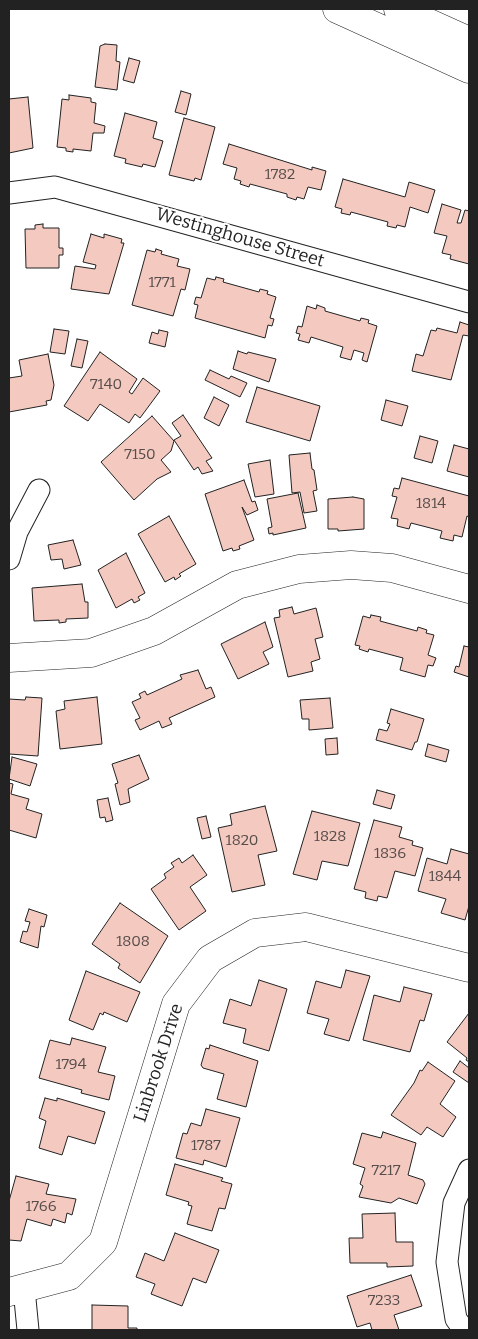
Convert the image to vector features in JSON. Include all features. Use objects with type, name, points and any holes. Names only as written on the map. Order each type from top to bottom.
[{"type":"street","points":[[337,9],[469,68]]},
{"type":"street","points":[[398,9],[469,41]]},
{"type":"street","name":"Westinghouse Street","points":[[9,193],[55,187],[469,302]]},
{"type":"street","points":[[9,558],[17,532],[39,490]]},
{"type":"street","points":[[9,658],[91,652],[154,631],[237,585],[299,569],[351,565],[392,568],[469,589]]},
{"type":"street","name":"Linbrook Drive","points":[[16,1290],[70,1276],[103,1242],[176,1004],[210,959],[255,933],[306,927],[469,968]]},
{"type":"street","points":[[464,1330],[456,1318],[447,1262],[454,1203],[469,1170]]},
{"type":"street","points":[[16,1290],[28,1330]]},
{"type":"building","points":[[105,44],[117,45],[116,61],[120,62],[117,90],[95,87],[100,46]]},
{"type":"building","points":[[129,58],[140,61],[134,83],[123,80]]},
{"type":"building","points":[[181,91],[191,94],[186,115],[175,112]]},
{"type":"building","points":[[69,95],[91,98],[91,102],[96,103],[94,123],[105,126],[104,133],[93,133],[91,151],[73,149],[73,152],[66,151],[66,148],[57,147],[62,99],[69,100]]},
{"type":"building","points":[[28,97],[33,148],[9,153],[9,99]]},
{"type":"building","points":[[125,113],[157,122],[153,138],[163,141],[155,167],[143,164],[142,167],[125,163],[126,159],[114,156]]},
{"type":"building","points":[[184,118],[215,127],[201,180],[195,178],[194,181],[169,175]]},
{"type":"building","points":[[229,144],[312,170],[312,167],[326,171],[321,190],[308,187],[304,199],[297,197],[296,200],[287,197],[287,194],[250,184],[249,187],[240,184],[241,181],[234,179],[237,168],[223,164]]},
{"type":"building","points":[[343,179],[405,197],[409,182],[435,190],[428,213],[410,207],[405,227],[397,225],[396,228],[387,226],[388,222],[351,212],[350,215],[341,213],[342,209],[335,207]]},
{"type":"building","points":[[442,204],[461,210],[457,223],[461,223],[465,210],[469,211],[469,264],[450,259],[451,255],[442,253],[447,236],[434,233]]},
{"type":"building","points":[[43,224],[43,228],[59,228],[59,248],[63,248],[63,255],[59,255],[59,268],[26,268],[25,229],[35,229],[35,225]]},
{"type":"building","points":[[91,234],[104,238],[104,234],[122,239],[121,243],[124,243],[109,294],[71,289],[75,266],[95,269],[96,265],[83,262]]},
{"type":"building","points":[[156,249],[162,251],[161,254],[179,259],[177,266],[190,269],[185,290],[181,289],[173,316],[132,305],[147,250],[155,252]]},
{"type":"building","points":[[216,277],[224,279],[223,282],[259,292],[260,289],[268,291],[267,294],[276,297],[270,318],[274,319],[272,326],[268,325],[265,338],[195,318],[198,305],[194,304],[196,297],[201,298],[207,278],[215,280]]},
{"type":"building","points":[[317,305],[325,308],[325,311],[360,321],[361,318],[369,320],[368,323],[377,326],[367,362],[362,360],[364,353],[354,350],[351,360],[340,357],[343,347],[311,337],[309,343],[298,340],[300,334],[296,333],[298,326],[302,327],[307,306],[316,309]]},
{"type":"building","points":[[460,322],[469,325],[469,336],[463,335],[451,380],[412,371],[416,354],[423,356],[431,330],[436,331],[437,328],[457,333]]},
{"type":"building","points":[[54,329],[69,331],[65,354],[50,352]]},
{"type":"building","points":[[159,330],[168,332],[165,347],[149,343],[152,332],[158,334]]},
{"type":"building","points":[[77,339],[88,341],[82,368],[71,366]]},
{"type":"building","points":[[238,351],[276,359],[269,382],[233,369]]},
{"type":"building","points":[[100,352],[137,379],[129,392],[132,394],[143,378],[160,391],[140,418],[135,414],[129,423],[100,404],[88,421],[64,406]]},
{"type":"building","points":[[48,354],[54,385],[51,400],[46,401],[47,405],[9,412],[9,378],[22,376],[19,360]]},
{"type":"building","points":[[210,370],[229,379],[231,376],[247,383],[240,397],[205,380]]},
{"type":"building","points":[[257,387],[320,406],[310,441],[246,422]]},
{"type":"building","points":[[214,397],[229,405],[219,426],[204,418]]},
{"type":"building","points":[[386,400],[408,406],[402,426],[381,420]]},
{"type":"building","points":[[183,415],[212,458],[206,461],[213,471],[202,474],[198,467],[194,470],[174,440],[181,436],[172,423]]},
{"type":"building","points":[[152,416],[174,441],[171,451],[161,460],[171,472],[157,479],[134,500],[101,462]]},
{"type":"building","points":[[420,436],[438,441],[432,463],[414,458]]},
{"type":"building","points":[[454,445],[469,449],[469,477],[447,471]]},
{"type":"building","points":[[310,453],[317,490],[313,491],[317,511],[304,513],[300,492],[292,493],[289,455]]},
{"type":"building","points":[[270,460],[274,494],[255,497],[248,464]]},
{"type":"building","points":[[402,478],[469,496],[469,517],[467,516],[462,537],[454,535],[453,541],[440,538],[442,531],[411,523],[409,529],[397,526],[398,519],[391,518],[397,497],[392,496],[394,488],[399,489]]},
{"type":"building","points":[[244,480],[252,502],[255,501],[258,510],[247,515],[242,507],[254,540],[239,546],[240,549],[233,551],[232,548],[223,551],[205,494]]},
{"type":"building","points":[[298,493],[306,528],[273,535],[273,533],[269,534],[268,528],[272,527],[267,499]]},
{"type":"building","points":[[353,497],[364,499],[364,529],[338,531],[338,529],[328,529],[328,499]]},
{"type":"building","points":[[169,516],[196,564],[179,574],[181,576],[175,580],[174,577],[165,582],[138,534]]},
{"type":"building","points":[[73,540],[81,565],[64,569],[62,559],[51,560],[48,545]]},
{"type":"building","points":[[126,553],[145,593],[138,597],[140,600],[134,603],[132,599],[116,608],[98,570]]},
{"type":"building","points":[[82,584],[85,602],[88,602],[88,618],[66,619],[66,622],[59,623],[59,620],[34,621],[32,588]]},
{"type":"building","points":[[292,607],[294,614],[316,608],[323,637],[315,639],[320,659],[311,662],[313,671],[288,677],[274,618],[280,617],[279,610]]},
{"type":"building","points":[[371,615],[381,617],[380,621],[417,631],[418,627],[427,630],[426,633],[434,635],[428,655],[436,658],[433,666],[428,665],[425,677],[400,670],[403,658],[369,649],[368,652],[359,649],[360,646],[355,645],[363,616],[370,618]]},
{"type":"building","points":[[265,622],[273,647],[263,652],[269,664],[238,679],[221,644]]},
{"type":"building","points":[[464,646],[469,647],[469,677],[454,672],[456,666],[459,667]]},
{"type":"building","points":[[198,670],[206,689],[211,687],[215,697],[169,718],[172,724],[162,728],[159,721],[140,730],[135,720],[140,718],[132,702],[141,698],[139,694],[145,691],[147,695],[182,679],[180,675]]},
{"type":"building","points":[[26,697],[42,698],[38,756],[9,754],[9,699],[25,700]]},
{"type":"building","points":[[97,697],[102,744],[60,749],[56,711],[65,709],[64,701]]},
{"type":"building","points":[[330,698],[333,728],[309,730],[309,719],[302,719],[300,700]]},
{"type":"building","points":[[391,709],[424,719],[417,742],[415,742],[412,750],[376,740],[379,729],[387,731],[390,724],[387,723]]},
{"type":"building","points":[[337,738],[338,754],[326,755],[325,739]]},
{"type":"building","points":[[428,744],[449,750],[446,762],[425,756]]},
{"type":"building","points":[[139,755],[149,779],[128,789],[130,802],[120,805],[115,784],[118,783],[112,764]]},
{"type":"building","points":[[12,757],[37,764],[30,786],[9,779]]},
{"type":"building","points":[[9,783],[13,784],[11,794],[29,799],[26,809],[42,814],[36,838],[9,830]]},
{"type":"building","points":[[377,790],[395,795],[391,809],[373,804]]},
{"type":"building","points":[[108,798],[113,820],[106,822],[105,817],[100,818],[97,800]]},
{"type":"building","points":[[265,806],[277,851],[258,855],[265,885],[232,892],[218,828],[232,825],[230,814]]},
{"type":"building","points":[[312,811],[360,823],[348,866],[322,861],[317,880],[293,874]]},
{"type":"building","points":[[206,816],[211,837],[202,839],[197,818]]},
{"type":"building","points":[[374,820],[402,827],[399,837],[413,841],[412,845],[423,848],[415,876],[395,871],[387,898],[378,896],[377,901],[365,898],[366,892],[354,889]]},
{"type":"building","points":[[451,849],[469,854],[469,906],[465,920],[441,913],[446,899],[418,891],[427,858],[447,864]]},
{"type":"building","points":[[193,855],[207,875],[190,887],[206,911],[179,930],[151,889],[166,878],[164,874],[174,867],[171,863],[179,858],[182,863]]},
{"type":"building","points":[[120,903],[168,936],[140,983],[118,968],[120,964],[92,944]]},
{"type":"building","points":[[29,909],[47,915],[44,927],[41,926],[38,948],[20,942],[23,931],[27,932],[30,922],[25,921]]},
{"type":"building","points":[[346,970],[370,976],[349,1041],[324,1034],[329,1019],[307,1013],[316,981],[341,988]]},
{"type":"building","points":[[86,971],[140,992],[127,1022],[104,1012],[103,1015],[100,1013],[93,1030],[69,1020]]},
{"type":"building","points":[[259,980],[287,989],[269,1051],[243,1043],[246,1029],[223,1023],[230,999],[251,1006]]},
{"type":"building","points":[[404,987],[432,994],[424,1021],[420,1020],[410,1052],[363,1040],[374,995],[400,1002]]},
{"type":"building","points":[[469,1013],[469,1062],[466,1060],[467,1058],[447,1042]]},
{"type":"building","points":[[72,1038],[106,1047],[98,1072],[115,1076],[109,1100],[81,1093],[82,1090],[39,1078],[50,1040],[70,1045]]},
{"type":"building","points":[[210,1045],[258,1061],[246,1107],[217,1099],[224,1074],[203,1068],[201,1065],[206,1048],[209,1049]]},
{"type":"building","points":[[460,1061],[469,1068],[469,1083],[453,1072]]},
{"type":"building","points":[[428,1062],[455,1081],[440,1104],[456,1117],[443,1137],[427,1127],[421,1135],[391,1115],[414,1083],[420,1070],[422,1071]]},
{"type":"building","points":[[45,1098],[57,1101],[57,1098],[105,1112],[95,1144],[68,1136],[62,1155],[39,1148],[46,1121],[39,1118]]},
{"type":"building","points":[[206,1109],[240,1118],[226,1167],[204,1160],[203,1165],[176,1158],[183,1133],[187,1134],[191,1123],[201,1126]]},
{"type":"building","points":[[383,1132],[416,1143],[408,1175],[423,1180],[425,1184],[417,1204],[399,1198],[391,1203],[359,1197],[363,1186],[360,1184],[365,1168],[353,1164],[362,1133],[381,1138]]},
{"type":"building","points":[[175,1164],[223,1178],[221,1181],[232,1184],[225,1209],[219,1208],[212,1231],[187,1224],[192,1206],[188,1205],[189,1202],[166,1195]]},
{"type":"building","points":[[16,1176],[49,1184],[46,1194],[76,1199],[72,1215],[67,1213],[65,1223],[53,1219],[51,1226],[27,1219],[21,1241],[9,1240],[9,1201]]},
{"type":"building","points":[[395,1213],[396,1242],[413,1242],[413,1266],[387,1267],[387,1263],[350,1263],[349,1238],[363,1238],[362,1214]]},
{"type":"building","points":[[175,1233],[219,1250],[206,1283],[193,1278],[182,1306],[151,1294],[155,1284],[136,1277],[145,1253],[164,1261]]},
{"type":"building","points":[[411,1275],[422,1306],[394,1315],[399,1330],[372,1330],[370,1323],[357,1327],[347,1296]]},
{"type":"building","points":[[92,1305],[128,1306],[128,1328],[137,1328],[137,1330],[92,1330]]}]
